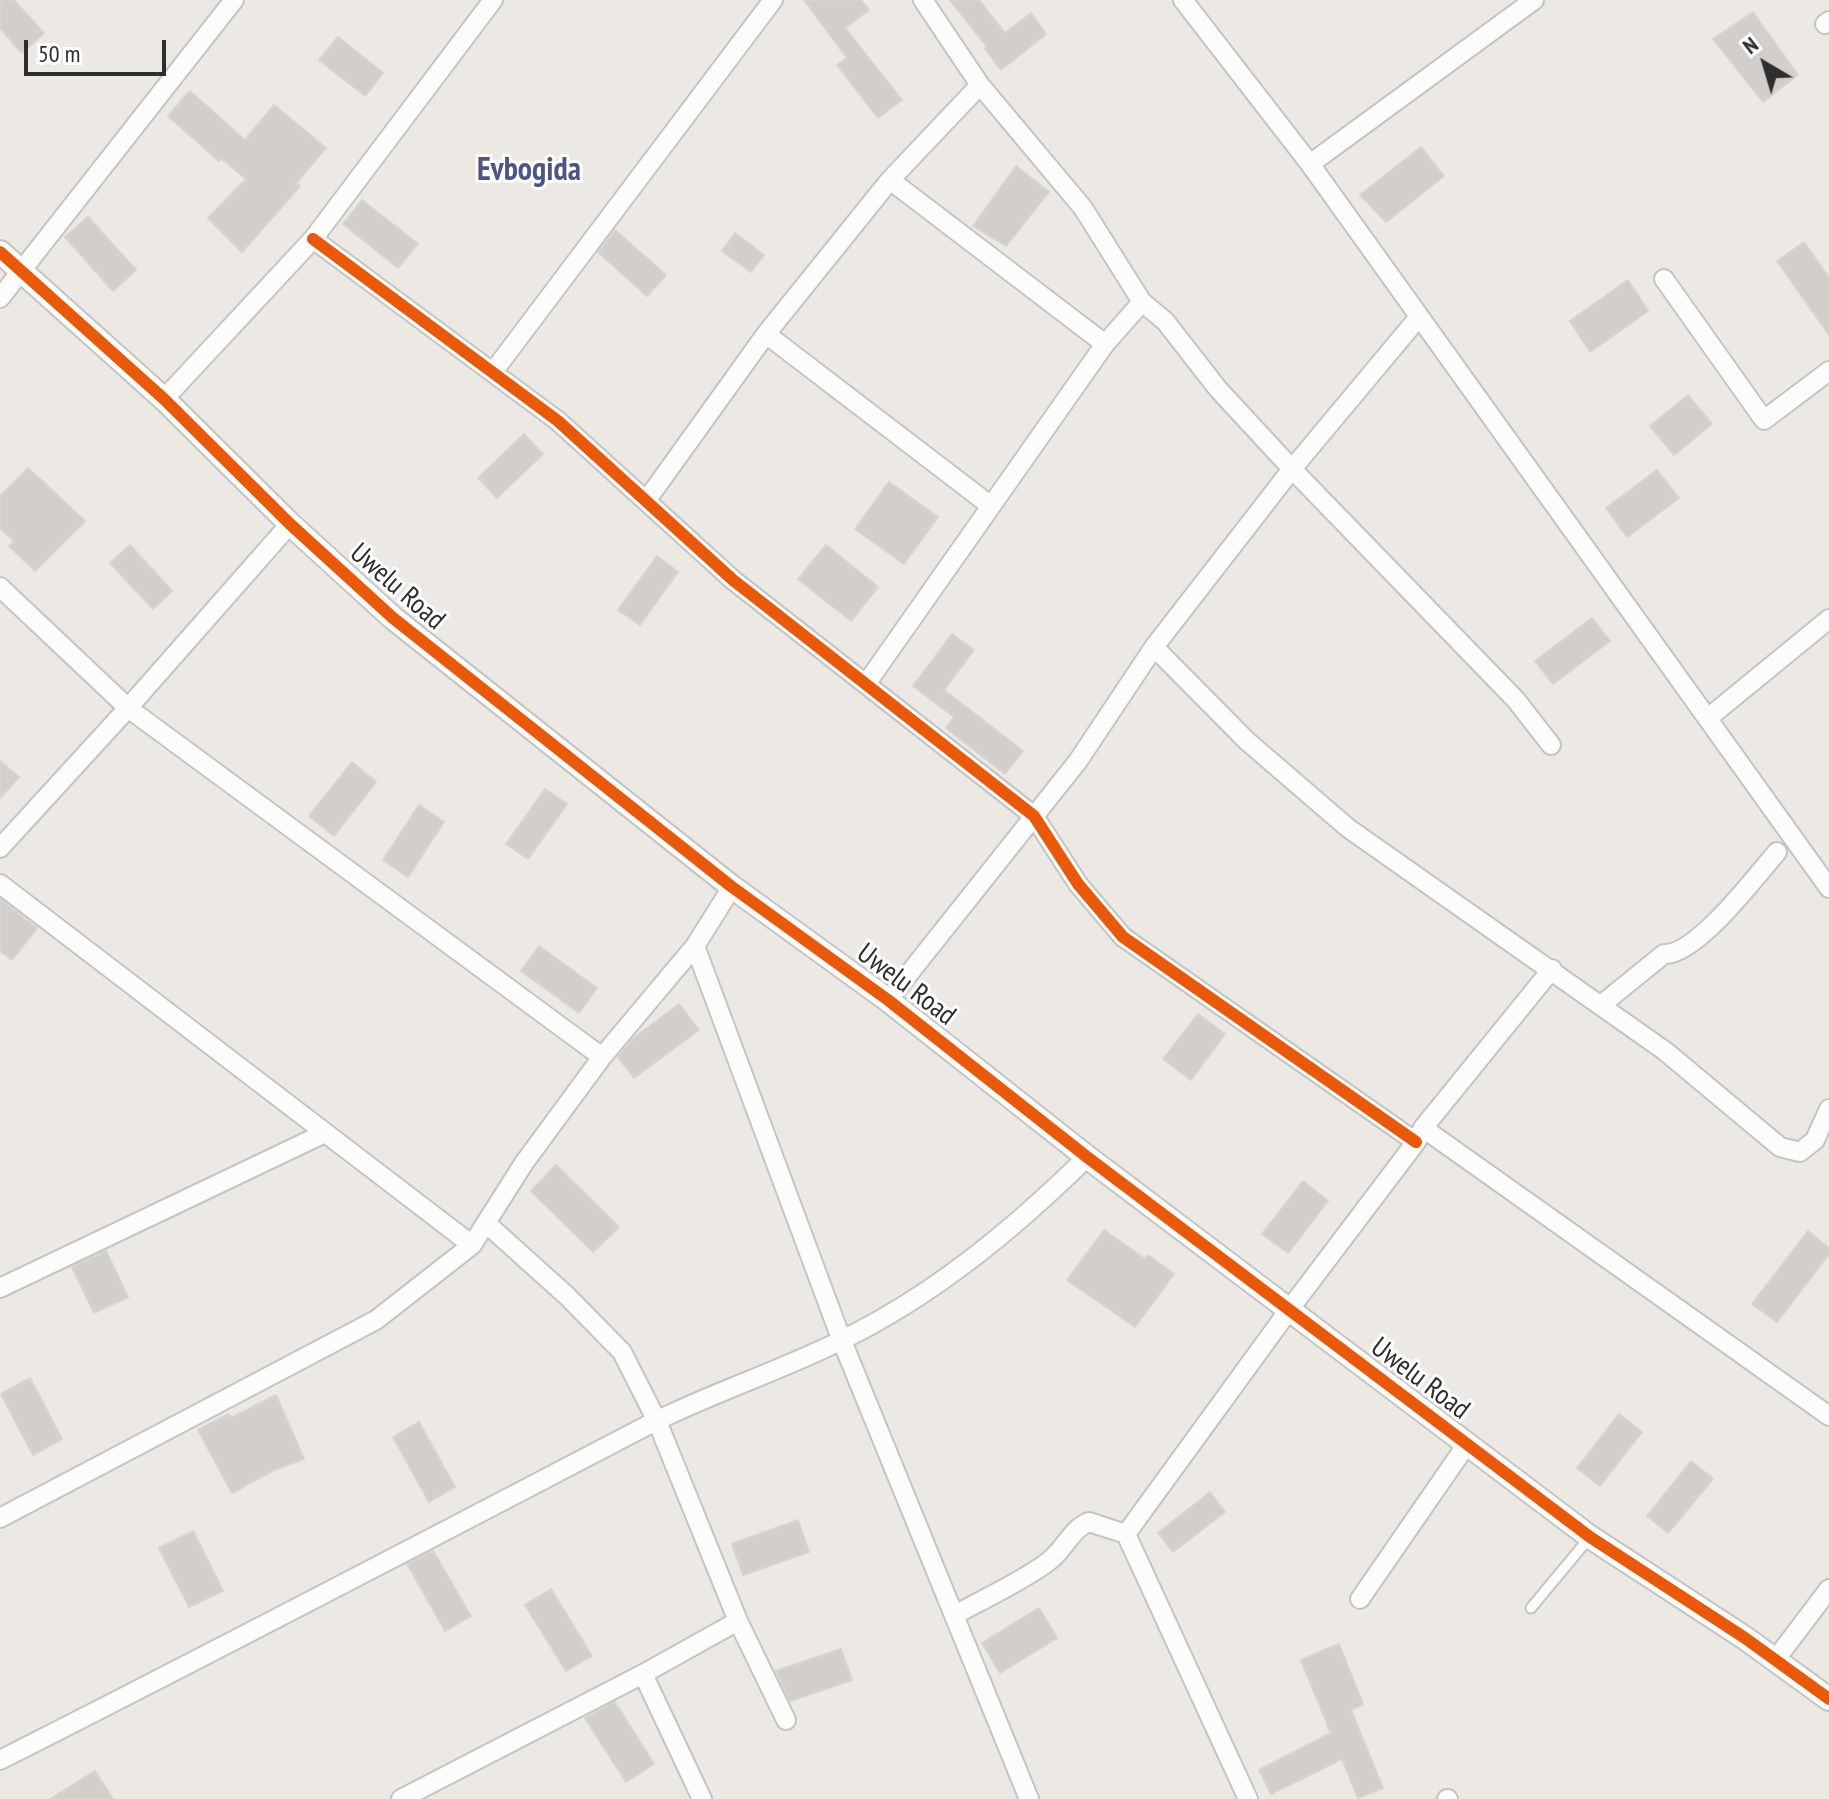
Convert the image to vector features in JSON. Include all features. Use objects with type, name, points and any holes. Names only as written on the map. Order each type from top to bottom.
[{"type":"street","points":[[0,298],[234,0]]},
{"type":"street","points":[[164,399],[313,239],[493,0]]},
{"type":"street","points":[[493,372],[773,0]]},
{"type":"street","points":[[923,0],[980,85],[1083,208],[1142,302],[1165,321],[1218,389],[1292,469],[1516,700],[1551,745]]},
{"type":"street","points":[[1310,164],[1534,0]]},
{"type":"street","points":[[1187,1],[1310,164],[1829,888]]},
{"type":"street","points":[[646,501],[766,334],[890,180],[980,85]]},
{"type":"street","points":[[890,180],[1105,344]]},
{"type":"street","points":[[313,239],[558,421],[733,580],[1034,816],[1078,884],[1123,937],[1829,1416]]},
{"type":"street","name":"Uwelu Road","points":[[0,252],[164,399],[290,524],[393,618],[732,887],[888,1000],[1087,1157],[1590,1537],[1776,1659],[1829,1699]]},
{"type":"street","points":[[1664,279],[1764,420],[1829,371]]},
{"type":"street","points":[[866,684],[1105,344],[1142,302]]},
{"type":"street","points":[[888,1000],[1078,761],[1154,647],[1292,469],[1418,318]]},
{"type":"street","points":[[766,334],[991,506]]},
{"type":"street","points":[[0,848],[290,524]]},
{"type":"street","points":[[0,587],[128,708],[602,1057]]},
{"type":"street","points":[[1708,718],[1829,619]]},
{"type":"street","points":[[1154,647],[1247,741],[1348,828],[1665,1051],[1780,1147],[1800,1152],[1815,1140],[1829,1109]]},
{"type":"street","points":[[1601,1005],[1664,954],[1686,948],[1719,919],[1777,852]]},
{"type":"street","points":[[0,884],[472,1245]]},
{"type":"street","points":[[0,1518],[376,1320],[472,1245],[524,1163],[602,1057],[695,946],[732,887]]},
{"type":"street","points":[[695,946],[842,1341],[1029,1799]]},
{"type":"street","points":[[1126,1534],[1419,1135],[1552,969]]},
{"type":"street","points":[[0,1288],[325,1133]]},
{"type":"street","points":[[0,1760],[657,1421],[842,1341],[914,1301],[1035,1208],[1087,1157]]},
{"type":"street","points":[[487,1224],[567,1296],[622,1352],[657,1421],[738,1621],[786,1720]]},
{"type":"street","points":[[1360,1599],[1467,1444]]},
{"type":"street","points":[[955,1615],[1050,1561],[1078,1527],[1089,1522],[1126,1534],[1248,1799]]},
{"type":"street","points":[[1776,1659],[1829,1589]]},
{"type":"street","points":[[401,1799],[643,1674],[738,1621]]},
{"type":"street","points":[[643,1674],[702,1799]]},
{"type":"lane","points":[[1531,1608],[1590,1537]]},
{"type":"building","points":[[0,0],[14,0],[44,33],[22,53],[0,28]]},
{"type":"building","points":[[804,0],[861,0],[869,10],[845,28],[902,100],[878,118],[837,65],[847,58]]},
{"type":"building","points":[[950,0],[979,0],[1005,33],[1031,13],[1046,34],[1001,70]]},
{"type":"building","points":[[1753,12],[1798,75],[1763,102],[1713,39]]},
{"type":"building","points":[[338,37],[383,73],[365,96],[319,60]]},
{"type":"building","points":[[190,91],[245,140],[274,105],[326,148],[296,183],[300,186],[242,252],[208,218],[246,179],[222,159],[219,161],[168,116]]},
{"type":"building","points":[[1421,147],[1444,176],[1386,222],[1360,195]]},
{"type":"building","points":[[1016,166],[1049,192],[1006,246],[973,226]]},
{"type":"building","points":[[362,200],[418,244],[398,268],[343,224]]},
{"type":"building","points":[[88,217],[136,270],[113,291],[65,237]]},
{"type":"building","points":[[615,230],[666,275],[647,296],[598,252]]},
{"type":"building","points":[[735,233],[764,255],[751,272],[722,251]]},
{"type":"building","points":[[1804,242],[1829,278],[1829,335],[1777,261]]},
{"type":"building","points":[[1628,280],[1648,311],[1590,352],[1570,321]]},
{"type":"building","points":[[1688,395],[1712,424],[1674,455],[1650,426]]},
{"type":"building","points":[[524,434],[543,454],[497,498],[478,478]]},
{"type":"building","points":[[28,468],[85,521],[35,571],[9,546],[14,541],[0,528],[0,496]]},
{"type":"building","points":[[1657,470],[1679,498],[1627,537],[1606,508]]},
{"type":"building","points":[[889,482],[938,517],[904,564],[855,529]]},
{"type":"building","points":[[130,545],[172,591],[153,609],[110,563]]},
{"type":"building","points":[[826,545],[878,587],[851,621],[798,579]]},
{"type":"building","points":[[657,556],[678,572],[640,625],[618,610]]},
{"type":"building","points":[[1592,618],[1610,641],[1553,684],[1535,661]]},
{"type":"building","points":[[952,634],[974,650],[944,690],[1023,751],[1005,774],[946,728],[954,717],[913,686]]},
{"type":"building","points":[[0,761],[19,777],[0,798]]},
{"type":"building","points":[[352,762],[376,782],[334,836],[309,816]]},
{"type":"building","points":[[545,789],[567,804],[528,859],[506,844]]},
{"type":"building","points":[[419,805],[444,822],[408,877],[383,860]]},
{"type":"building","points":[[0,899],[37,928],[12,960],[0,951]]},
{"type":"building","points":[[539,946],[597,988],[579,1013],[521,971]]},
{"type":"building","points":[[679,1004],[699,1030],[634,1078],[618,1057],[634,1038]]},
{"type":"building","points":[[1198,1014],[1225,1034],[1191,1080],[1163,1059]]},
{"type":"building","points":[[556,1165],[619,1227],[593,1252],[531,1191]]},
{"type":"building","points":[[1303,1181],[1328,1201],[1288,1253],[1262,1234]]},
{"type":"building","points":[[1104,1230],[1145,1259],[1148,1255],[1174,1274],[1135,1327],[1067,1280]]},
{"type":"building","points":[[1808,1231],[1829,1248],[1829,1254],[1777,1322],[1752,1304]]},
{"type":"building","points":[[106,1251],[128,1297],[94,1313],[72,1267]]},
{"type":"building","points":[[30,1378],[62,1439],[33,1455],[1,1394]]},
{"type":"building","points":[[276,1395],[304,1459],[274,1470],[232,1493],[198,1430],[229,1414],[231,1418]]},
{"type":"building","points":[[1619,1414],[1642,1432],[1600,1486],[1577,1468]]},
{"type":"building","points":[[419,1422],[455,1487],[429,1502],[393,1437]]},
{"type":"building","points":[[1691,1461],[1713,1479],[1668,1533],[1647,1516]]},
{"type":"building","points":[[1210,1492],[1225,1512],[1173,1552],[1158,1533]]},
{"type":"building","points":[[798,1520],[809,1552],[743,1575],[732,1544]]},
{"type":"building","points":[[193,1531],[223,1591],[189,1607],[159,1548]]},
{"type":"building","points":[[433,1551],[471,1616],[445,1631],[407,1564]]},
{"type":"building","points":[[551,1589],[592,1656],[566,1671],[525,1605]]},
{"type":"building","points":[[1039,1608],[1057,1638],[1000,1673],[982,1643]]},
{"type":"building","points":[[1339,1644],[1363,1704],[1351,1710],[1383,1788],[1358,1798],[1342,1759],[1271,1794],[1259,1770],[1331,1733],[1301,1660]]},
{"type":"building","points":[[841,1649],[852,1680],[790,1701],[776,1671]]},
{"type":"building","points":[[615,1702],[654,1764],[626,1782],[585,1718]]},
{"type":"building","points":[[95,1771],[113,1799],[50,1799]]},
{"type":"cycle path","points":[[313,239],[558,421],[733,580],[1034,816],[1078,884],[1123,937],[1416,1142]]},
{"type":"cycle path","points":[[0,252],[164,399],[290,524],[393,618],[732,887],[888,1000],[1087,1157],[1590,1537],[1745,1638],[1829,1699]]},
{"type":"district","name":"Evbogida","points":[[529,171]]}]
